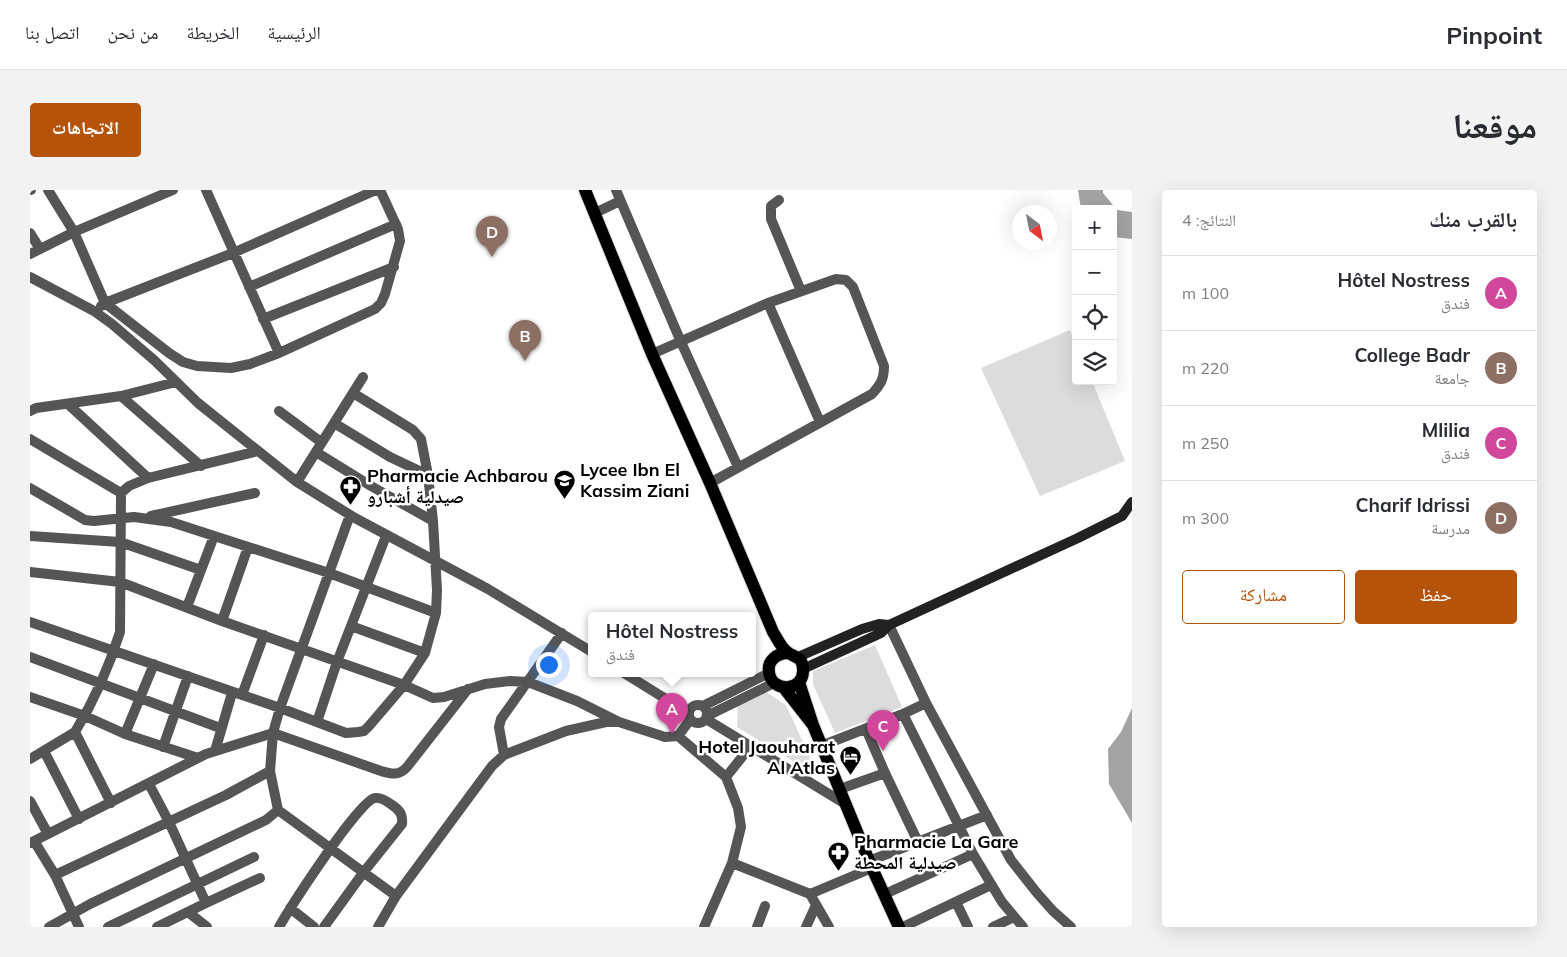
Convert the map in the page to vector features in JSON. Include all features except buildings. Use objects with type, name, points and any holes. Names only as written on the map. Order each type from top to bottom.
[{"type":"main road","points":[[585,190],[652,354],[710,483],[773,632],[796,660],[802,677],[795,685],[775,681]]},
{"type":"main road","points":[[773,632],[773,658],[768,668],[775,681],[813,725]]},
{"type":"main road","points":[[773,658],[778,655],[796,660]]},
{"type":"main road","points":[[799,682],[813,725],[898,927]]},
{"type":"street","points":[[48,190],[74,232],[105,303],[168,353],[183,362],[197,366],[232,368],[250,364],[375,309],[381,304],[394,267],[400,241],[396,224],[378,190],[233,254],[105,303],[94,312]]},
{"type":"street","points":[[30,254],[74,232],[173,190]]},
{"type":"street","points":[[206,190],[278,353]]},
{"type":"street","points":[[616,190],[680,342],[738,468]]},
{"type":"street","points":[[779,200],[771,206],[771,219],[801,291]]},
{"type":"street","points":[[595,213],[620,201]]},
{"type":"street","points":[[249,287],[396,224]]},
{"type":"street","points":[[30,233],[40,249]]},
{"type":"street","points":[[263,318],[394,267]]},
{"type":"street","points":[[30,277],[112,324],[132,340],[198,403],[297,482],[386,536],[488,589],[588,649]]},
{"type":"street","points":[[652,354],[768,303],[836,279],[846,280],[853,287],[884,366],[882,384],[872,394],[710,483]]},
{"type":"street","points":[[768,303],[820,422]]},
{"type":"street","points":[[297,482],[362,376]]},
{"type":"street","points":[[30,411],[36,408],[121,396],[176,382]]},
{"type":"street","points":[[30,622],[280,708],[346,733],[364,731],[404,685],[426,653],[436,613],[436,562],[428,475],[423,445],[418,434],[352,393]]},
{"type":"street","points":[[121,396],[201,466]]},
{"type":"street","points":[[68,404],[148,478]]},
{"type":"street","points":[[279,411],[321,442]]},
{"type":"street","points":[[334,423],[390,457],[428,475]]},
{"type":"street","points":[[30,439],[121,493]]},
{"type":"street","points":[[30,759],[75,732],[85,716],[114,651],[120,632],[121,493],[128,486],[148,478],[258,451]]},
{"type":"street","points":[[316,452],[433,521]]},
{"type":"street","points":[[30,488],[85,520],[143,518],[171,522],[329,573],[436,613]]},
{"type":"street","points":[[143,518],[255,493]]},
{"type":"street","points":[[796,660],[881,633],[889,626],[1122,516],[1132,502]]},
{"type":"street","points":[[350,515],[280,708],[273,733],[270,771],[278,810],[396,896]]},
{"type":"street","points":[[30,536],[120,542],[201,570]]},
{"type":"street","points":[[187,607],[214,536]]},
{"type":"street","points":[[317,722],[337,662],[386,536]]},
{"type":"street","points":[[222,621],[248,547]]},
{"type":"street","points":[[30,572],[120,582],[222,621],[404,685],[434,698],[493,683],[510,681],[528,682],[578,701],[619,722],[665,737],[678,736],[726,777],[738,808],[741,826],[732,863],[704,927]]},
{"type":"street","points":[[352,626],[426,653]]},
{"type":"street","points":[[889,626],[926,703],[1016,866],[1053,911],[1071,927]]},
{"type":"street","points":[[504,755],[499,724],[562,632]]},
{"type":"street","points":[[215,751],[220,728],[264,635]]},
{"type":"street","points":[[30,657],[220,728]]},
{"type":"street","points":[[125,734],[154,664]]},
{"type":"street","points":[[163,747],[188,676]]},
{"type":"street","points":[[630,677],[674,704],[696,724],[700,723],[705,714],[775,681]]},
{"type":"street","points":[[79,927],[55,875],[32,842],[198,758],[273,733],[381,771],[398,774],[404,771],[468,689]]},
{"type":"street","points":[[30,697],[85,716],[125,734],[198,758]]},
{"type":"street","points":[[822,746],[926,703]]},
{"type":"street","points":[[678,736],[696,705],[705,714],[750,747],[847,805]]},
{"type":"street","points":[[903,714],[958,826],[991,886],[1023,927]]},
{"type":"street","points":[[378,927],[396,896],[492,766],[504,755],[566,731],[595,724],[619,722]]},
{"type":"street","points":[[866,729],[918,842]]},
{"type":"street","points":[[75,732],[111,803]]},
{"type":"street","points":[[726,777],[750,747]]},
{"type":"street","points":[[44,751],[79,819]]},
{"type":"street","points":[[55,875],[226,795],[270,771]]},
{"type":"street","points":[[840,789],[885,773]]},
{"type":"street","points":[[149,784],[169,822],[206,903]]},
{"type":"street","points":[[279,927],[330,849],[363,806],[370,800],[380,798],[397,809],[403,818],[402,824],[363,873],[324,927]]},
{"type":"street","points":[[30,801],[48,834]]},
{"type":"street","points":[[49,927],[73,913],[266,820],[278,810]]},
{"type":"street","points":[[810,894],[918,842],[987,815]]},
{"type":"street","points":[[885,894],[973,854]]},
{"type":"street","points":[[108,927],[254,856]]},
{"type":"street","points":[[732,863],[810,894],[829,927]]},
{"type":"street","points":[[157,927],[260,878]]},
{"type":"street","points":[[904,927],[991,886]]},
{"type":"street","points":[[956,902],[968,927]]},
{"type":"street","points":[[806,927],[816,905]]},
{"type":"street","points":[[757,927],[765,906]]},
{"type":"street","points":[[290,908],[314,927]]},
{"type":"street","points":[[188,912],[207,927]]},
{"type":"street","points":[[993,927],[1014,917]]},
{"type":"shaded area","points":[[1078,190],[1103,190],[1103,193],[1113,205],[1080,205]]},
{"type":"shaded area","points":[[1117,210],[1132,212],[1132,239],[1117,237]]},
{"type":"shaded area","points":[[1070,330],[1072,335],[1072,385],[1094,385],[1125,461],[1040,496],[981,368]]},
{"type":"shaded area","points":[[875,645],[902,707],[835,733],[813,684],[813,671]]},
{"type":"shaded area","points":[[766,692],[786,705],[819,777],[737,727],[738,705]]},
{"type":"shaded area","points":[[1132,708],[1132,823],[1109,784],[1108,749],[1121,732]]},
{"type":"place","name":"Charif Idrissi","points":[[492,257]]},
{"type":"place","name":"College Badr","points":[[525,361]]},
{"type":"place","name":"Lycee Ibn El Kassim Ziani","points":[[564,499]]},
{"type":"place","name":"Pharmacie Achbarou صيدلية أشبارو","points":[[351,505]]},
{"type":"place","name":"Hôtel Nostress","points":[[672,734]]},
{"type":"place","name":"Mlilia","points":[[883,751]]},
{"type":"place","name":"Hotel Jaouharat Al Atlas","points":[[851,776]]},
{"type":"place","name":"Pharmacie La Gare صيدلية المحطة","points":[[838,871]]}]
